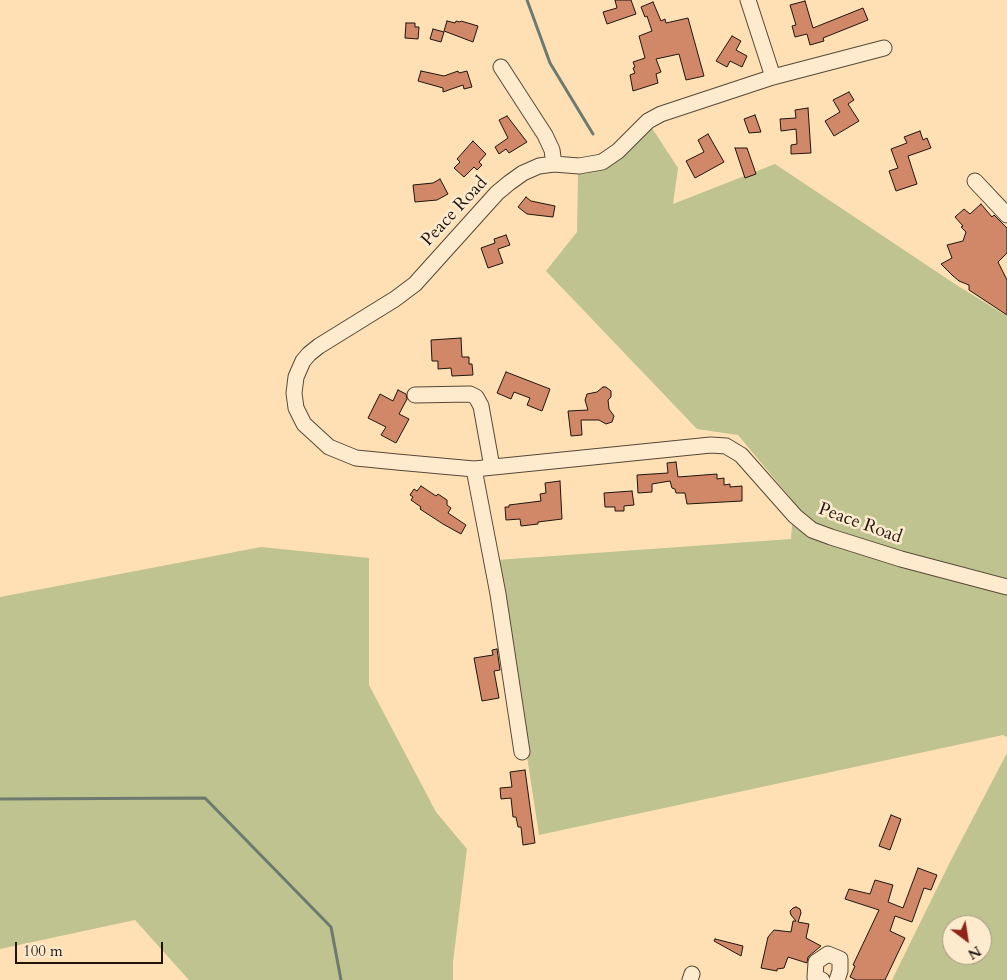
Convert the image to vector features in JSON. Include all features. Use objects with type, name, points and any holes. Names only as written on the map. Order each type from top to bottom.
[{"type":"street","points":[[748,0],[773,77]]},
{"type":"street","name":"Peace Road","points":[[884,48],[773,77],[653,118],[618,151],[602,162],[579,166],[554,164],[532,169],[509,183],[415,284],[319,346],[303,361],[296,377],[294,392],[296,408],[309,429],[328,447],[356,458],[474,469],[711,445],[726,446],[741,455],[796,516],[812,530],[901,559],[1007,587]]},
{"type":"street","points":[[501,67],[545,135],[552,150],[554,164]]},
{"type":"street","points":[[975,181],[1007,215]]},
{"type":"street","points":[[415,396],[470,394],[476,397],[481,406],[492,467]]},
{"type":"street","points":[[474,469],[498,594],[522,752]]},
{"type":"street","points":[[822,980],[815,977],[816,962],[828,954],[840,958],[840,971],[837,980]]},
{"type":"green space","points":[[652,128],[678,168],[673,204],[775,164],[958,286],[1007,316],[1007,737],[1003,735],[539,835],[497,560],[791,539],[794,502],[738,435],[697,429],[546,271],[577,232],[578,174],[599,170],[628,152]]},
{"type":"green space","points":[[261,547],[369,558],[369,685],[436,812],[467,849],[453,962],[453,980],[189,980],[135,920],[0,949],[0,597]]},
{"type":"green space","points":[[1007,753],[1007,980],[892,980],[951,860]]},
{"type":"building","points":[[615,0],[631,0],[636,14],[607,24],[603,12],[617,8]]},
{"type":"building","points":[[805,1],[813,28],[863,8],[868,20],[823,38],[824,41],[810,45],[807,34],[795,37],[792,26],[796,25],[790,5]]},
{"type":"building","points":[[653,2],[661,21],[665,19],[666,23],[688,18],[704,76],[686,80],[679,54],[656,59],[661,72],[656,74],[658,83],[633,91],[630,75],[635,73],[633,62],[645,58],[639,36],[652,31],[647,16],[645,17],[641,7]]},
{"type":"building","points":[[447,21],[455,23],[456,21],[461,21],[478,26],[473,42],[444,31]]},
{"type":"building","points":[[406,23],[415,23],[415,27],[419,27],[418,39],[405,38]]},
{"type":"building","points":[[433,29],[444,32],[441,42],[430,39]]},
{"type":"building","points":[[732,36],[741,41],[736,50],[747,56],[742,67],[730,61],[727,67],[716,61]]},
{"type":"building","points":[[421,71],[444,76],[458,71],[459,73],[467,71],[472,87],[464,89],[463,85],[443,92],[443,88],[418,81]]},
{"type":"building","points":[[849,92],[854,100],[848,104],[859,121],[834,136],[825,121],[840,112],[833,100]]},
{"type":"building","points":[[808,108],[811,153],[791,154],[791,145],[797,144],[796,129],[781,131],[780,119],[796,118],[795,110]]},
{"type":"building","points":[[755,115],[761,132],[749,133],[744,119]]},
{"type":"building","points":[[507,116],[527,142],[509,153],[506,149],[499,154],[495,147],[508,138],[499,120]]},
{"type":"building","points":[[920,131],[923,140],[927,138],[931,148],[908,156],[917,184],[896,191],[889,171],[898,168],[891,149],[907,143],[904,137]]},
{"type":"building","points":[[708,134],[724,162],[695,178],[686,161],[704,152],[698,140]]},
{"type":"building","points":[[473,141],[486,154],[479,162],[482,165],[477,170],[474,167],[464,177],[454,168],[460,162],[457,159]]},
{"type":"building","points":[[735,148],[747,148],[756,174],[745,178]]},
{"type":"building","points":[[440,179],[448,194],[437,200],[415,202],[413,185],[433,183]]},
{"type":"building","points":[[526,197],[531,201],[555,206],[553,217],[527,214],[518,207]]},
{"type":"building","points":[[981,204],[992,217],[994,215],[1007,228],[1007,253],[998,262],[1007,280],[1007,315],[969,290],[969,285],[959,281],[941,264],[952,258],[947,245],[963,241],[966,232],[955,217],[964,209],[970,214]]},
{"type":"building","points":[[506,235],[510,245],[498,249],[503,263],[488,268],[481,248],[495,243],[494,239]]},
{"type":"building","points":[[461,338],[462,357],[469,357],[469,364],[472,364],[473,375],[452,376],[451,368],[438,369],[438,361],[432,361],[431,340]]},
{"type":"building","points":[[506,372],[550,389],[542,411],[527,405],[530,398],[514,392],[511,399],[497,393]]},
{"type":"building","points":[[603,387],[611,391],[611,397],[608,400],[609,409],[614,416],[612,422],[606,424],[599,420],[581,420],[582,435],[571,436],[568,411],[588,410],[585,400],[587,394],[597,392]]},
{"type":"building","points":[[398,390],[406,394],[407,399],[399,414],[409,419],[396,443],[381,435],[386,427],[368,418],[380,394],[393,401]]},
{"type":"building","points":[[676,462],[678,477],[717,474],[717,479],[724,478],[724,485],[730,484],[730,487],[742,486],[742,501],[687,504],[685,493],[676,493],[670,481],[652,484],[652,492],[638,493],[637,475],[668,473],[667,463]]},
{"type":"building","points":[[560,481],[562,519],[521,526],[520,519],[506,520],[505,507],[541,501],[540,494],[546,493],[545,483]]},
{"type":"building","points":[[421,486],[436,496],[438,494],[447,500],[447,505],[451,508],[448,513],[466,525],[461,534],[420,509],[421,507],[411,500],[413,497],[410,495],[414,489],[417,491]]},
{"type":"building","points":[[632,491],[634,505],[624,506],[624,511],[615,511],[615,507],[605,507],[604,493]]},
{"type":"building","points":[[497,649],[500,670],[494,671],[499,698],[482,701],[474,658],[493,655],[492,650]]},
{"type":"building","points":[[525,770],[535,843],[523,845],[521,827],[518,827],[516,817],[513,817],[511,798],[501,799],[500,788],[512,787],[510,772]]},
{"type":"building","points":[[891,815],[901,819],[890,850],[879,846]]},
{"type":"building","points":[[918,868],[937,875],[931,890],[924,888],[912,922],[895,916],[890,931],[905,938],[885,980],[856,980],[850,977],[855,966],[853,965],[879,910],[845,899],[849,889],[870,894],[875,880],[893,885],[888,902],[903,908]]},
{"type":"building","points":[[796,907],[800,909],[801,913],[798,922],[809,924],[806,938],[821,946],[808,957],[807,963],[788,957],[784,968],[777,969],[777,971],[761,968],[768,937],[774,930],[791,932],[793,921],[796,921],[790,911]]},
{"type":"building","points":[[715,939],[743,946],[741,956],[714,941]]},
{"type":"waterway","points":[[527,0],[550,63],[593,134]]},
{"type":"waterway","points":[[0,799],[205,798],[331,927],[341,980]]}]
